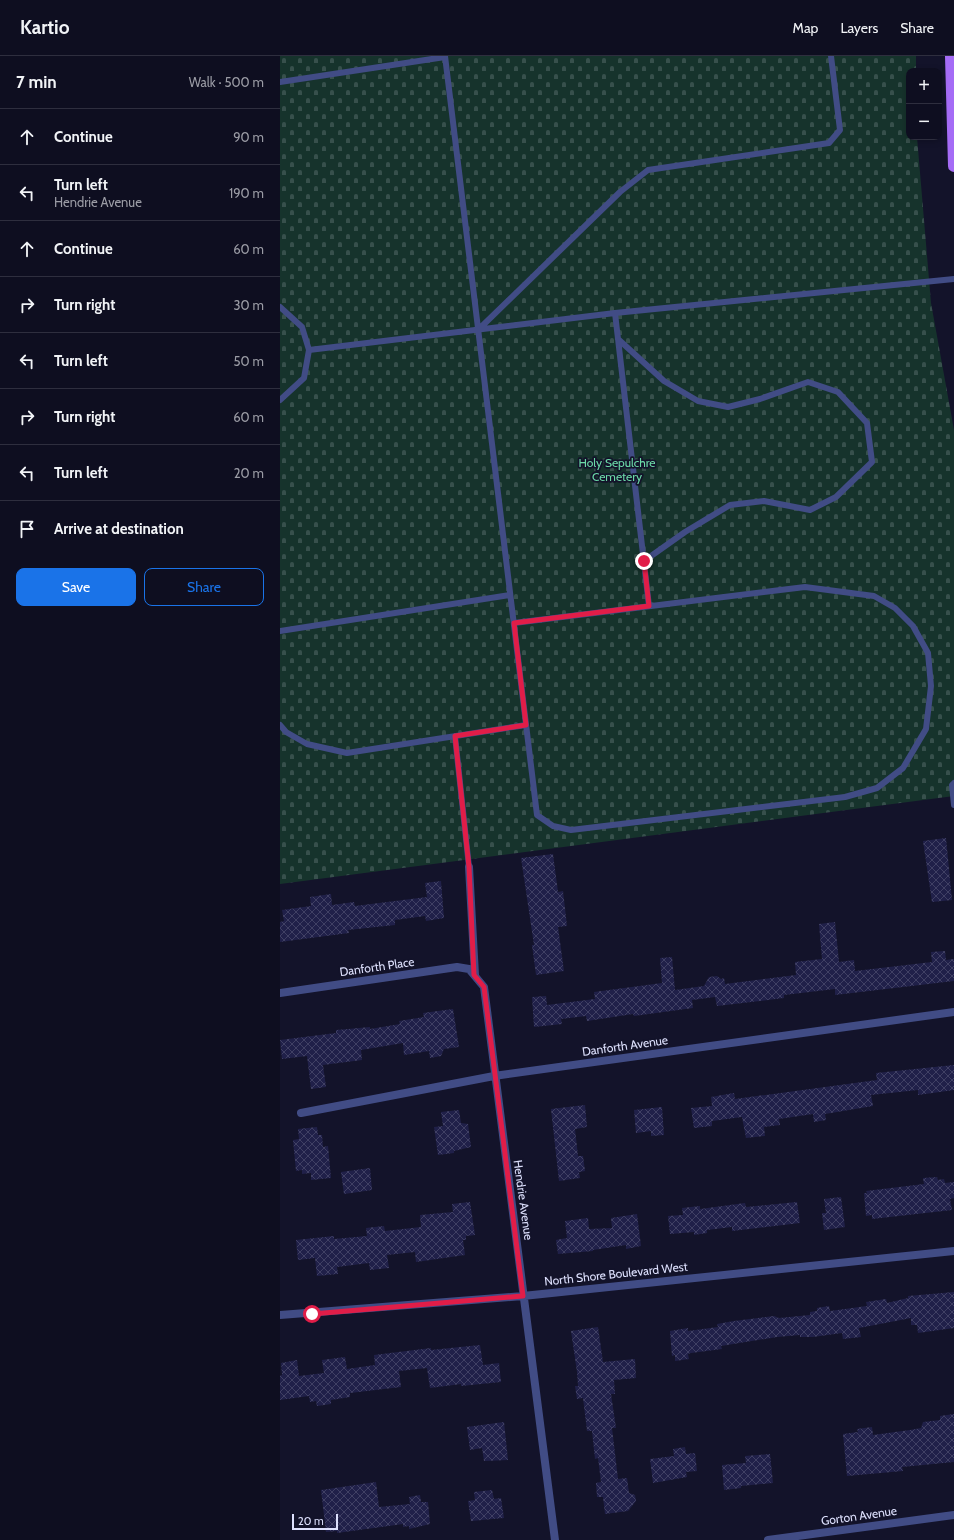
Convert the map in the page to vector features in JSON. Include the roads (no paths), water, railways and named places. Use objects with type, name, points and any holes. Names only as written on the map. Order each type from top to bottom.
[{"type":"main road","points":[[951,56],[954,166]]},
{"type":"street","points":[[469,867],[474,975]]},
{"type":"street","name":"Danforth Place","points":[[280,993],[457,967],[469,969],[474,975]]},
{"type":"street","name":"Hendrie Avenue","points":[[474,975],[484,987],[494,1076],[555,1540]]},
{"type":"street","name":"Danforth Avenue","points":[[301,1113],[494,1076],[954,1012]]},
{"type":"street","name":"North Shore Boulevard West","points":[[280,1315],[523,1296],[954,1251]]},
{"type":"street","name":"Gorton Avenue","points":[[768,1540],[954,1515]]},
{"type":"lane","points":[[478,330],[620,192],[648,170],[829,143],[840,130],[831,56]]},
{"type":"lane","points":[[280,82],[445,57],[537,815],[553,826],[571,830],[845,797],[877,788],[903,768],[926,728],[932,686],[928,653],[914,626],[895,608],[874,596],[805,587],[514,623]]},
{"type":"lane","points":[[309,350],[615,313],[954,279]]},
{"type":"lane","points":[[280,307],[302,327],[309,350],[304,378],[280,400]]},
{"type":"lane","points":[[615,313],[649,606]]},
{"type":"lane","points":[[618,339],[664,381],[698,401],[728,407],[760,399],[808,382],[838,392],[867,423],[872,462],[836,497],[810,510],[764,500],[730,505],[684,532],[644,561]]},
{"type":"lane","points":[[280,631],[510,595]]},
{"type":"lane","points":[[280,725],[286,732],[307,744],[347,753],[526,725]]},
{"type":"lane","points":[[455,736],[469,867]]},
{"type":"lane","points":[[954,783],[952,785],[954,805]]},
{"type":"park label","name":"Holy Sepulchre Cemetery","points":[[617,470]]}]
